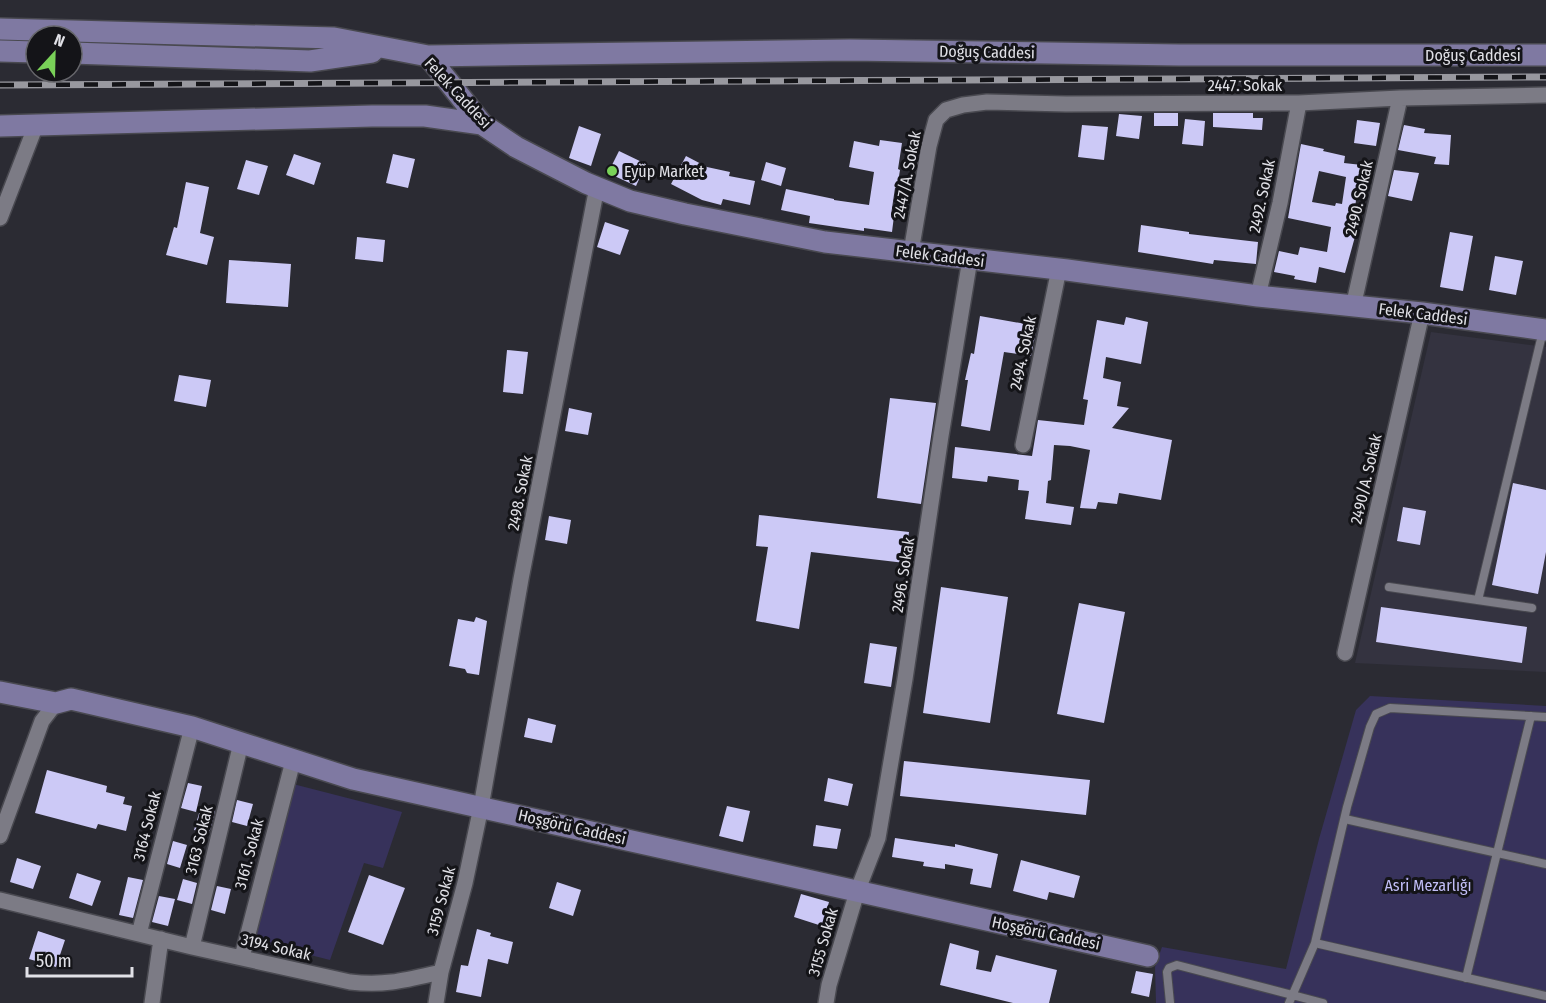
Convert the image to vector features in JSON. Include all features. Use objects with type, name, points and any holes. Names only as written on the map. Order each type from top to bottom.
[{"type":"street","points":[[0,28],[334,38],[388,50]]},
{"type":"street","points":[[84,53],[310,61],[388,50]]},
{"type":"street","name":"Felek Caddesi","points":[[388,50],[428,56],[482,124],[516,147],[630,201],[732,225],[825,242],[1545,330]]},
{"type":"street","name":"Doğuş Caddesi","points":[[428,56],[850,50],[1179,55],[1546,55]]},
{"type":"street","points":[[0,51],[24,52]]},
{"type":"street","name":"2447. Sokak","points":[[946,110],[987,102],[1299,103],[1400,98],[1546,96]]},
{"type":"street","name":"2490. Sokak","points":[[1353,307],[1400,98]]},
{"type":"street","name":"2492. Sokak","points":[[1258,296],[1280,203],[1299,103]]},
{"type":"street","name":"2447/A. Sokak","points":[[911,252],[929,146],[936,120],[946,110]]},
{"type":"street","points":[[0,126],[372,116],[425,116],[482,124]]},
{"type":"street","points":[[0,218],[36,125]]},
{"type":"street","name":"2498. Sokak","points":[[481,807],[597,187]]},
{"type":"street","name":"2496. Sokak","points":[[856,892],[878,838],[970,260]]},
{"type":"street","name":"2494. Sokak","points":[[1023,445],[1059,269]]},
{"type":"street","name":"2490/A. Sokak","points":[[1345,653],[1422,314]]},
{"type":"street","name":"Hoşgörü Caddesi","points":[[0,692],[56,703],[71,699],[192,727],[353,779],[1148,956]]},
{"type":"street","points":[[0,836],[42,721],[56,703]]},
{"type":"street","name":"3164 Sokak","points":[[139,934],[192,727]]},
{"type":"street","name":"3163 Sokak","points":[[192,947],[241,742]]},
{"type":"street","name":"3161. Sokak","points":[[242,957],[293,761]]},
{"type":"street","name":"3159 Sokak","points":[[436,1003],[441,972],[465,883],[481,807]]},
{"type":"street","name":"3155 Sokak","points":[[826,1003],[829,985],[856,892]]},
{"type":"street","name":"3194 Sokak","points":[[0,900],[192,947],[350,982],[375,985],[441,972]]},
{"type":"street","points":[[152,1003],[161,939]]},
{"type":"lane","points":[[1478,600],[1545,330]]},
{"type":"lane","points":[[1389,587],[1532,608]]},
{"type":"lane","points":[[1289,1003],[1315,944],[1345,819],[1370,726],[1376,714],[1390,708],[1546,717]]},
{"type":"lane","points":[[1466,978],[1531,716]]},
{"type":"lane","points":[[1345,819],[1546,864]]},
{"type":"lane","points":[[1315,944],[1546,996]]},
{"type":"lane","points":[[1170,1003],[1167,972],[1169,968],[1177,965],[1323,1003]]},
{"type":"shaded area","points":[[1431,332],[1546,347],[1546,672],[1355,663]]},
{"type":"green space","name":"Asri Mezarlığı","points":[[1370,696],[1546,706],[1546,1003],[1156,1003],[1155,967],[1162,947],[1286,969],[1319,839],[1356,710]]},
{"type":"green space","points":[[293,784],[402,812],[383,868],[364,863],[330,960],[255,941]]},
{"type":"building","points":[[1154,113],[1178,113],[1178,126],[1154,126]]},
{"type":"building","points":[[1213,113],[1253,113],[1253,118],[1263,118],[1262,130],[1213,127]]},
{"type":"building","points":[[1119,114],[1142,116],[1139,139],[1116,136]]},
{"type":"building","points":[[1185,119],[1205,121],[1203,146],[1182,144]]},
{"type":"building","points":[[1357,120],[1380,123],[1376,146],[1354,143]]},
{"type":"building","points":[[1082,125],[1108,127],[1104,160],[1078,157]]},
{"type":"building","points":[[1404,125],[1425,129],[1424,133],[1451,135],[1449,165],[1434,164],[1436,157],[1398,150]]},
{"type":"building","points":[[579,126],[601,134],[591,166],[569,158]]},
{"type":"building","points":[[880,140],[902,143],[898,169],[900,170],[891,215],[894,216],[892,232],[864,228],[864,231],[809,223],[810,216],[781,210],[786,189],[869,205],[874,172],[849,167],[854,141],[879,146]]},
{"type":"building","points":[[1301,144],[1345,156],[1344,163],[1371,166],[1367,189],[1358,188],[1351,232],[1356,233],[1345,273],[1319,267],[1316,283],[1274,272],[1279,251],[1298,255],[1300,247],[1327,252],[1331,227],[1288,218]],"holes":[[[1319,171],[1346,177],[1342,204],[1336,203],[1335,206],[1312,202]]]},
{"type":"building","points":[[619,151],[646,164],[636,186],[608,173]]},
{"type":"building","points":[[294,154],[321,163],[314,185],[286,175]]},
{"type":"building","points":[[393,154],[415,159],[408,188],[386,183]]},
{"type":"building","points":[[686,156],[707,167],[730,172],[729,176],[755,181],[750,205],[723,199],[721,205],[702,200],[671,184]]},
{"type":"building","points":[[246,160],[268,166],[259,195],[237,189]]},
{"type":"building","points":[[766,162],[786,168],[781,186],[761,180]]},
{"type":"building","points":[[1394,170],[1419,173],[1412,201],[1388,196]]},
{"type":"building","points":[[186,182],[209,187],[200,233],[214,237],[207,265],[166,255],[174,227],[177,228]]},
{"type":"building","points":[[605,222],[629,230],[620,255],[597,247]]},
{"type":"building","points":[[1141,225],[1189,232],[1189,234],[1258,242],[1256,264],[1214,260],[1213,264],[1138,252]]},
{"type":"building","points":[[1450,232],[1473,236],[1463,291],[1440,287]]},
{"type":"building","points":[[357,237],[385,240],[383,262],[355,259]]},
{"type":"building","points":[[1495,256],[1523,261],[1516,295],[1489,290]]},
{"type":"building","points":[[229,260],[291,264],[288,307],[226,303]]},
{"type":"building","points":[[980,316],[1037,326],[1031,356],[1004,352],[990,431],[961,426],[968,380],[965,380],[971,353],[974,354]]},
{"type":"building","points":[[1126,317],[1148,322],[1141,364],[1106,357],[1103,378],[1121,382],[1117,406],[1129,408],[1112,428],[1172,440],[1161,500],[1119,493],[1117,504],[1098,502],[1096,509],[1080,508],[1090,450],[1070,446],[1054,445],[1051,480],[1048,481],[1046,503],[1074,507],[1071,525],[1025,519],[1029,491],[1018,490],[1019,480],[988,476],[987,482],[952,478],[955,447],[1032,456],[1038,420],[1084,425],[1088,400],[1083,399],[1097,320],[1124,325]]},
{"type":"building","points":[[507,350],[528,352],[523,394],[503,392]]},
{"type":"building","points":[[179,375],[211,380],[206,407],[174,401]]},
{"type":"building","points":[[890,398],[936,403],[921,504],[877,498]]},
{"type":"building","points":[[569,408],[592,413],[588,435],[565,431]]},
{"type":"building","points":[[1513,483],[1546,490],[1546,552],[1538,594],[1492,585]]},
{"type":"building","points":[[1403,507],[1426,511],[1420,545],[1397,541]]},
{"type":"building","points":[[759,515],[909,532],[905,563],[811,552],[799,629],[756,621],[768,547],[756,546]]},
{"type":"building","points":[[549,516],[571,520],[567,544],[545,540]]},
{"type":"building","points":[[941,587],[1008,597],[990,723],[923,713]]},
{"type":"building","points":[[1079,603],[1125,612],[1104,723],[1057,714]]},
{"type":"building","points":[[1381,607],[1527,627],[1522,663],[1376,642]]},
{"type":"building","points":[[476,617],[487,621],[479,675],[449,666],[458,619],[474,622]]},
{"type":"building","points":[[870,643],[897,647],[891,687],[864,683]]},
{"type":"building","points":[[528,718],[556,725],[552,743],[524,737]]},
{"type":"building","points":[[904,761],[1090,780],[1086,815],[900,796]]},
{"type":"building","points":[[47,770],[107,786],[106,792],[125,797],[123,804],[132,806],[126,831],[98,824],[96,829],[35,813]]},
{"type":"building","points":[[828,778],[853,784],[848,806],[824,801]]},
{"type":"building","points":[[188,783],[202,786],[196,812],[181,808]]},
{"type":"building","points":[[237,800],[253,804],[247,826],[232,822]]},
{"type":"building","points":[[727,806],[750,811],[743,842],[719,836]]},
{"type":"building","points":[[201,807],[215,811],[209,834],[194,830]]},
{"type":"building","points":[[816,825],[841,829],[837,849],[813,846]]},
{"type":"building","points":[[895,838],[955,847],[955,844],[998,854],[991,888],[970,884],[973,869],[945,864],[945,869],[923,866],[924,862],[892,857]]},
{"type":"building","points":[[173,841],[187,845],[180,868],[167,864]]},
{"type":"building","points":[[17,858],[41,866],[33,889],[10,882]]},
{"type":"building","points":[[1021,860],[1080,876],[1074,898],[1049,892],[1047,900],[1013,891]]},
{"type":"building","points":[[77,873],[101,881],[92,906],[69,898]]},
{"type":"building","points":[[369,875],[405,888],[383,945],[348,932]]},
{"type":"building","points":[[128,877],[143,880],[133,918],[119,915]]},
{"type":"building","points":[[183,879],[197,883],[192,904],[177,900]]},
{"type":"building","points":[[557,882],[581,890],[573,916],[549,908]]},
{"type":"building","points":[[217,886],[231,889],[225,914],[211,910]]},
{"type":"building","points":[[801,894],[829,902],[822,926],[794,917]]},
{"type":"building","points":[[159,896],[175,899],[168,926],[152,922]]},
{"type":"building","points":[[477,929],[491,933],[490,936],[513,942],[508,964],[488,959],[481,997],[456,992],[461,965],[468,966]]},
{"type":"building","points":[[38,931],[65,940],[56,967],[29,959]]},
{"type":"building","points":[[950,943],[979,951],[976,969],[991,972],[996,955],[1057,970],[1049,1003],[1013,1003],[940,985]]},
{"type":"building","points":[[1136,971],[1153,974],[1149,997],[1131,993]]},
{"type":"railway","points":[[0,85],[1546,77]]},
{"type":"place","name":"Eyüp Market","points":[[612,171]]}]
